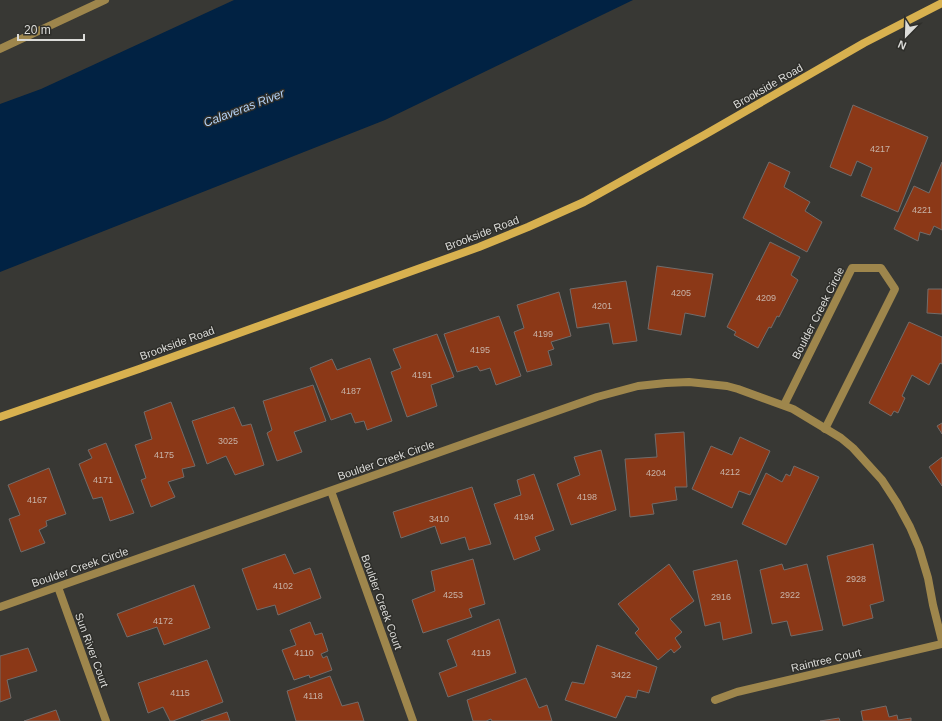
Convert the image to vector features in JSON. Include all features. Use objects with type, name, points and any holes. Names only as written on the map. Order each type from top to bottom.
[{"type":"street","points":[[0,49],[105,0]]},
{"type":"street","name":"Brookside Road","points":[[0,418],[479,247],[528,227],[584,202],[864,43],[942,3]]},
{"type":"street","name":"Boulder Creek Circle","points":[[784,405],[852,268],[881,268],[895,289],[825,429]]},
{"type":"street","name":"Boulder Creek Circle","points":[[0,607],[598,397],[638,386],[689,382],[738,388],[784,405],[841,438],[852,448],[882,480],[910,527],[919,548],[928,578],[942,642]]},
{"type":"street","name":"Boulder Creek Court","points":[[331,491],[413,721]]},
{"type":"street","name":"Sun River Court","points":[[58,587],[106,721]]},
{"type":"street","name":"Raintree Court","points":[[716,700],[737,692],[942,642]]},
{"type":"water","name":"Calaveras River","points":[[234,0],[633,0],[385,120],[0,272],[0,104],[41,89]]},
{"type":"building","points":[[853,105],[928,137],[898,212],[861,196],[872,168],[857,161],[851,176],[830,167]]},
{"type":"building","points":[[769,162],[790,172],[784,187],[810,202],[805,211],[822,222],[807,252],[743,218]]},
{"type":"building","points":[[942,162],[942,230],[934,226],[930,235],[920,232],[918,241],[894,229],[914,186],[929,193]]},
{"type":"building","points":[[770,242],[800,257],[791,275],[798,280],[779,317],[777,316],[771,328],[769,327],[758,348],[734,335],[736,332],[727,327]]},
{"type":"building","points":[[657,266],[713,274],[705,317],[685,313],[681,335],[648,329]]},
{"type":"building","points":[[626,281],[637,341],[613,344],[609,323],[577,328],[570,289]]},
{"type":"building","points":[[928,289],[942,289],[942,314],[927,313]]},
{"type":"building","points":[[559,292],[571,336],[551,342],[554,349],[548,351],[552,365],[527,372],[514,332],[524,328],[517,305]]},
{"type":"building","points":[[499,316],[521,376],[496,385],[490,368],[480,371],[477,366],[457,372],[444,334]]},
{"type":"building","points":[[909,322],[942,337],[942,364],[940,363],[929,385],[912,375],[902,396],[905,398],[898,413],[894,411],[891,416],[869,403]]},
{"type":"building","points":[[437,334],[454,377],[431,385],[437,406],[407,417],[391,372],[401,368],[393,349]]},
{"type":"building","points":[[370,358],[392,421],[367,430],[364,421],[355,423],[351,413],[331,420],[310,368],[332,359],[337,370]]},
{"type":"building","points":[[313,385],[326,421],[294,432],[302,452],[277,461],[267,433],[272,430],[263,401]]},
{"type":"building","points":[[171,402],[195,466],[182,469],[184,477],[168,482],[175,497],[151,507],[141,480],[146,478],[135,445],[152,439],[144,412]]},
{"type":"building","points":[[234,407],[242,426],[251,424],[264,465],[235,475],[226,456],[207,464],[192,421]]},
{"type":"building","points":[[942,423],[942,434],[937,426]]},
{"type":"building","points":[[684,432],[687,487],[675,487],[677,500],[652,504],[654,514],[630,517],[625,459],[657,457],[655,434]]},
{"type":"building","points":[[740,437],[770,451],[750,495],[739,491],[732,508],[692,489],[711,446],[732,455]]},
{"type":"building","points":[[106,443],[134,513],[110,521],[102,497],[93,499],[79,464],[92,458],[88,450]]},
{"type":"building","points":[[601,450],[616,510],[571,525],[557,484],[580,475],[574,457]]},
{"type":"building","points":[[942,457],[942,486],[929,467]]},
{"type":"building","points":[[794,466],[819,477],[786,545],[742,524],[766,473],[782,482],[786,474],[790,476]]},
{"type":"building","points":[[49,468],[66,514],[46,521],[47,526],[39,530],[45,543],[21,552],[9,519],[20,515],[8,485]]},
{"type":"building","points":[[534,474],[554,530],[535,537],[540,550],[514,560],[494,504],[521,495],[517,480]]},
{"type":"building","points":[[472,487],[491,544],[469,550],[465,537],[441,544],[435,526],[401,538],[393,512]]},
{"type":"building","points":[[873,544],[884,601],[870,605],[873,618],[843,626],[827,556]]},
{"type":"building","points":[[285,554],[294,574],[310,568],[321,598],[278,615],[275,605],[257,610],[242,569]]},
{"type":"building","points":[[473,559],[485,604],[469,609],[472,617],[423,633],[412,600],[435,591],[431,571]]},
{"type":"building","points":[[737,560],[752,633],[723,640],[720,622],[705,626],[693,571]]},
{"type":"building","points":[[669,564],[694,601],[670,619],[682,632],[675,638],[681,647],[674,653],[671,649],[658,660],[635,633],[639,629],[618,604]]},
{"type":"building","points":[[782,564],[784,570],[807,564],[823,630],[791,636],[787,621],[772,624],[760,570]]},
{"type":"building","points":[[194,585],[210,628],[164,645],[157,627],[127,637],[117,614]]},
{"type":"building","points":[[499,619],[516,673],[448,697],[439,673],[457,666],[447,640]]},
{"type":"building","points":[[310,622],[315,635],[322,633],[328,651],[321,654],[323,658],[327,656],[332,670],[310,678],[309,675],[294,680],[282,650],[296,645],[290,630]]},
{"type":"building","points":[[597,645],[657,667],[649,693],[638,690],[636,698],[626,696],[616,718],[565,700],[572,682],[584,684]]},
{"type":"building","points":[[28,648],[37,671],[7,680],[11,698],[0,702],[0,656]]},
{"type":"building","points":[[207,660],[223,702],[173,721],[170,721],[163,707],[148,713],[138,683]]},
{"type":"building","points":[[330,676],[342,706],[358,702],[364,721],[296,721],[287,691]]},
{"type":"building","points":[[526,678],[539,708],[547,705],[552,721],[492,721],[491,719],[486,721],[473,721],[467,700]]},
{"type":"building","points":[[886,706],[889,717],[897,715],[898,720],[911,718],[911,721],[863,721],[861,711]]},
{"type":"building","points":[[56,710],[60,721],[24,721]]},
{"type":"building","points":[[227,712],[230,721],[201,721]]},
{"type":"building","points":[[839,718],[840,721],[820,721]]}]
